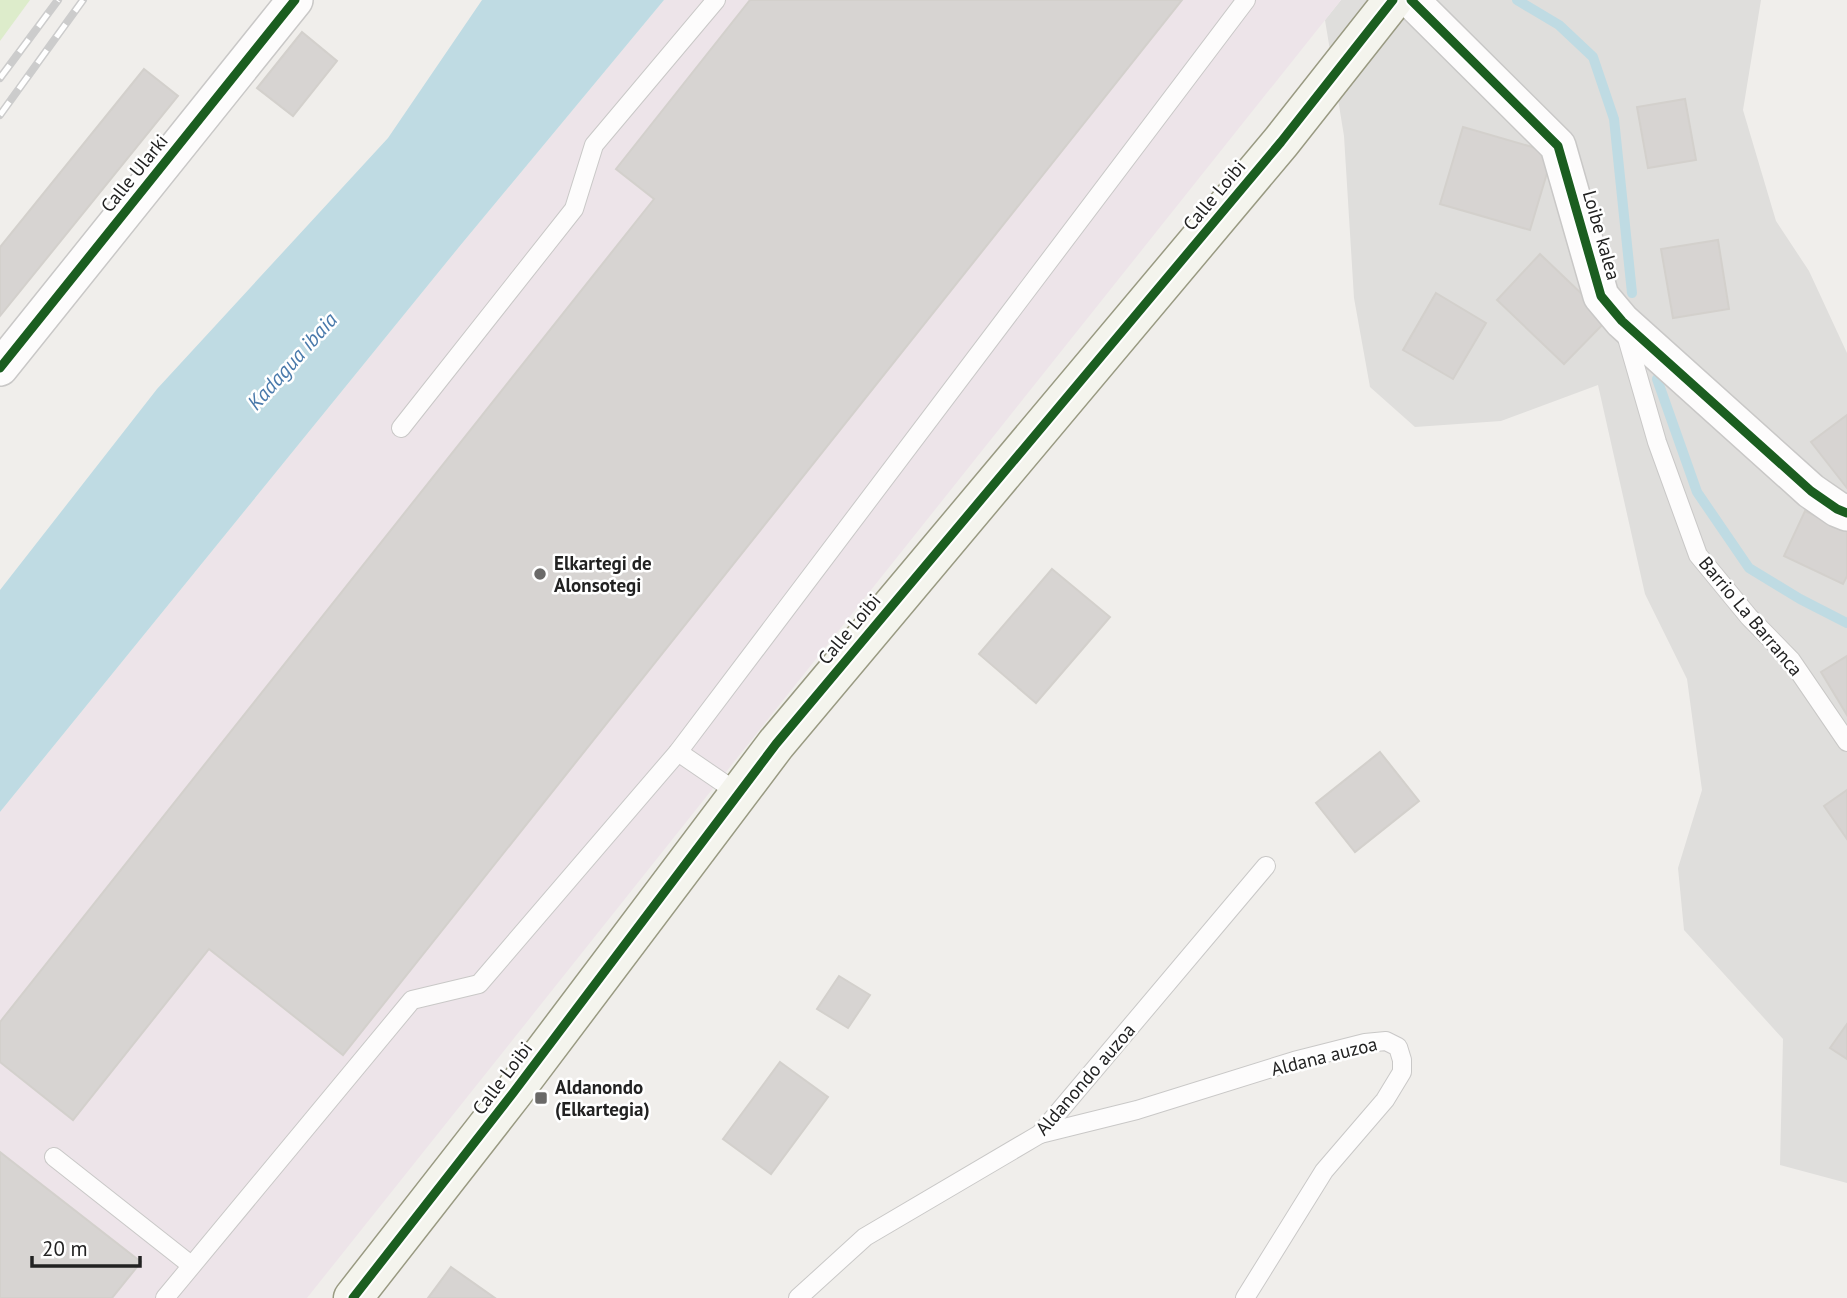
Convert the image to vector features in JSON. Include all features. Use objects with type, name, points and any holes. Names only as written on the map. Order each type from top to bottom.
[{"type":"street","name":"Calle Ularki","points":[[0,368],[295,0]]},
{"type":"street","name":"Calle Loibi","points":[[353,1298],[513,1093],[784,734],[1281,142],[1393,0]]},
{"type":"street","name":"Loibe kalea","points":[[1411,0],[1558,146],[1601,296],[1622,321],[1811,491],[1847,513]]},
{"type":"lane","points":[[401,428],[574,209],[594,145],[716,0]]},
{"type":"lane","points":[[165,1298],[412,1000],[479,984],[678,752],[1246,0]]},
{"type":"lane","name":"Barrio La Barranca","points":[[1622,321],[1657,442],[1698,555],[1749,617],[1791,660],[1847,741]]},
{"type":"lane","points":[[678,752],[738,793]]},
{"type":"lane","name":"Aldanondo auzoa","points":[[798,1298],[865,1237],[1040,1134],[1266,866]]},
{"type":"lane","name":"Aldana auzoa","points":[[1040,1134],[1137,1110],[1294,1061],[1364,1043],[1386,1041],[1398,1047],[1402,1072],[1385,1100],[1324,1171],[1245,1298]]},
{"type":"lane","points":[[54,1157],[191,1265]]},
{"type":"shaded area","points":[[664,0],[1341,0],[307,1298],[0,1298],[0,812],[459,247]]},
{"type":"shaded area","points":[[1341,0],[1761,0],[1743,110],[1776,221],[1809,271],[1847,353],[1847,1183],[1780,1165],[1783,1039],[1684,930],[1678,868],[1702,790],[1687,679],[1645,594],[1598,385],[1501,421],[1415,427],[1370,387],[1354,298],[1344,136],[1325,20]]},
{"type":"green space","points":[[0,0],[30,0],[0,41]]},
{"type":"water","name":"Kadagua ibaia","points":[[482,0],[664,0],[459,247],[0,812],[0,590],[157,389],[388,138]]},
{"type":"building","name":"Elkartegi de Alonsotegi","points":[[750,0],[1182,0],[343,1055],[209,949],[73,1120],[0,1062],[0,1022],[654,199],[616,169]]},
{"type":"building","points":[[302,32],[337,61],[293,116],[257,88]]},
{"type":"building","points":[[144,69],[178,96],[0,316],[0,247]]},
{"type":"building","points":[[1685,99],[1696,160],[1648,168],[1637,107]]},
{"type":"building","points":[[1463,127],[1553,153],[1530,230],[1440,204]]},
{"type":"building","points":[[1718,240],[1729,309],[1673,318],[1661,249]]},
{"type":"building","points":[[1540,254],[1608,319],[1564,364],[1497,300]]},
{"type":"building","points":[[1436,293],[1486,323],[1453,379],[1403,350]]},
{"type":"building","points":[[1847,415],[1847,488],[1811,442]]},
{"type":"building","points":[[1805,511],[1847,530],[1847,576],[1843,584],[1784,556]]},
{"type":"building","points":[[1052,569],[1110,617],[1036,703],[979,654]]},
{"type":"building","points":[[1847,656],[1847,715],[1821,672]]},
{"type":"building","points":[[1380,752],[1419,801],[1355,852],[1316,803]]},
{"type":"building","points":[[1847,790],[1847,839],[1824,806]]},
{"type":"building","points":[[839,976],[870,995],[848,1028],[817,1009]]},
{"type":"building","points":[[1847,1024],[1847,1059],[1830,1048]]},
{"type":"building","points":[[780,1062],[828,1097],[771,1174],[723,1139]]},
{"type":"building","points":[[0,1152],[141,1262],[112,1298],[0,1298]]},
{"type":"building","points":[[451,1267],[495,1298],[428,1298]]},
{"type":"waterway","points":[[1517,0],[1559,25],[1593,57],[1614,119],[1632,293]]},
{"type":"waterway","points":[[1657,379],[1697,492],[1749,568],[1847,623]]},
{"type":"railway","points":[[0,78],[58,0]]},
{"type":"railway","points":[[0,115],[83,0]]},
{"type":"cycle path","points":[[0,368],[295,0]]},
{"type":"cycle path","points":[[353,1298],[513,1093],[776,744],[1281,142],[1393,0]]},
{"type":"cycle path","points":[[1411,0],[1558,146],[1601,296],[1622,321],[1811,491],[1847,513]]},
{"type":"place","name":"Elkartegi de Alonsotegi","points":[[540,574]]},
{"type":"place","name":"Aldanondo (Elkartegia)","points":[[541,1098]]}]
